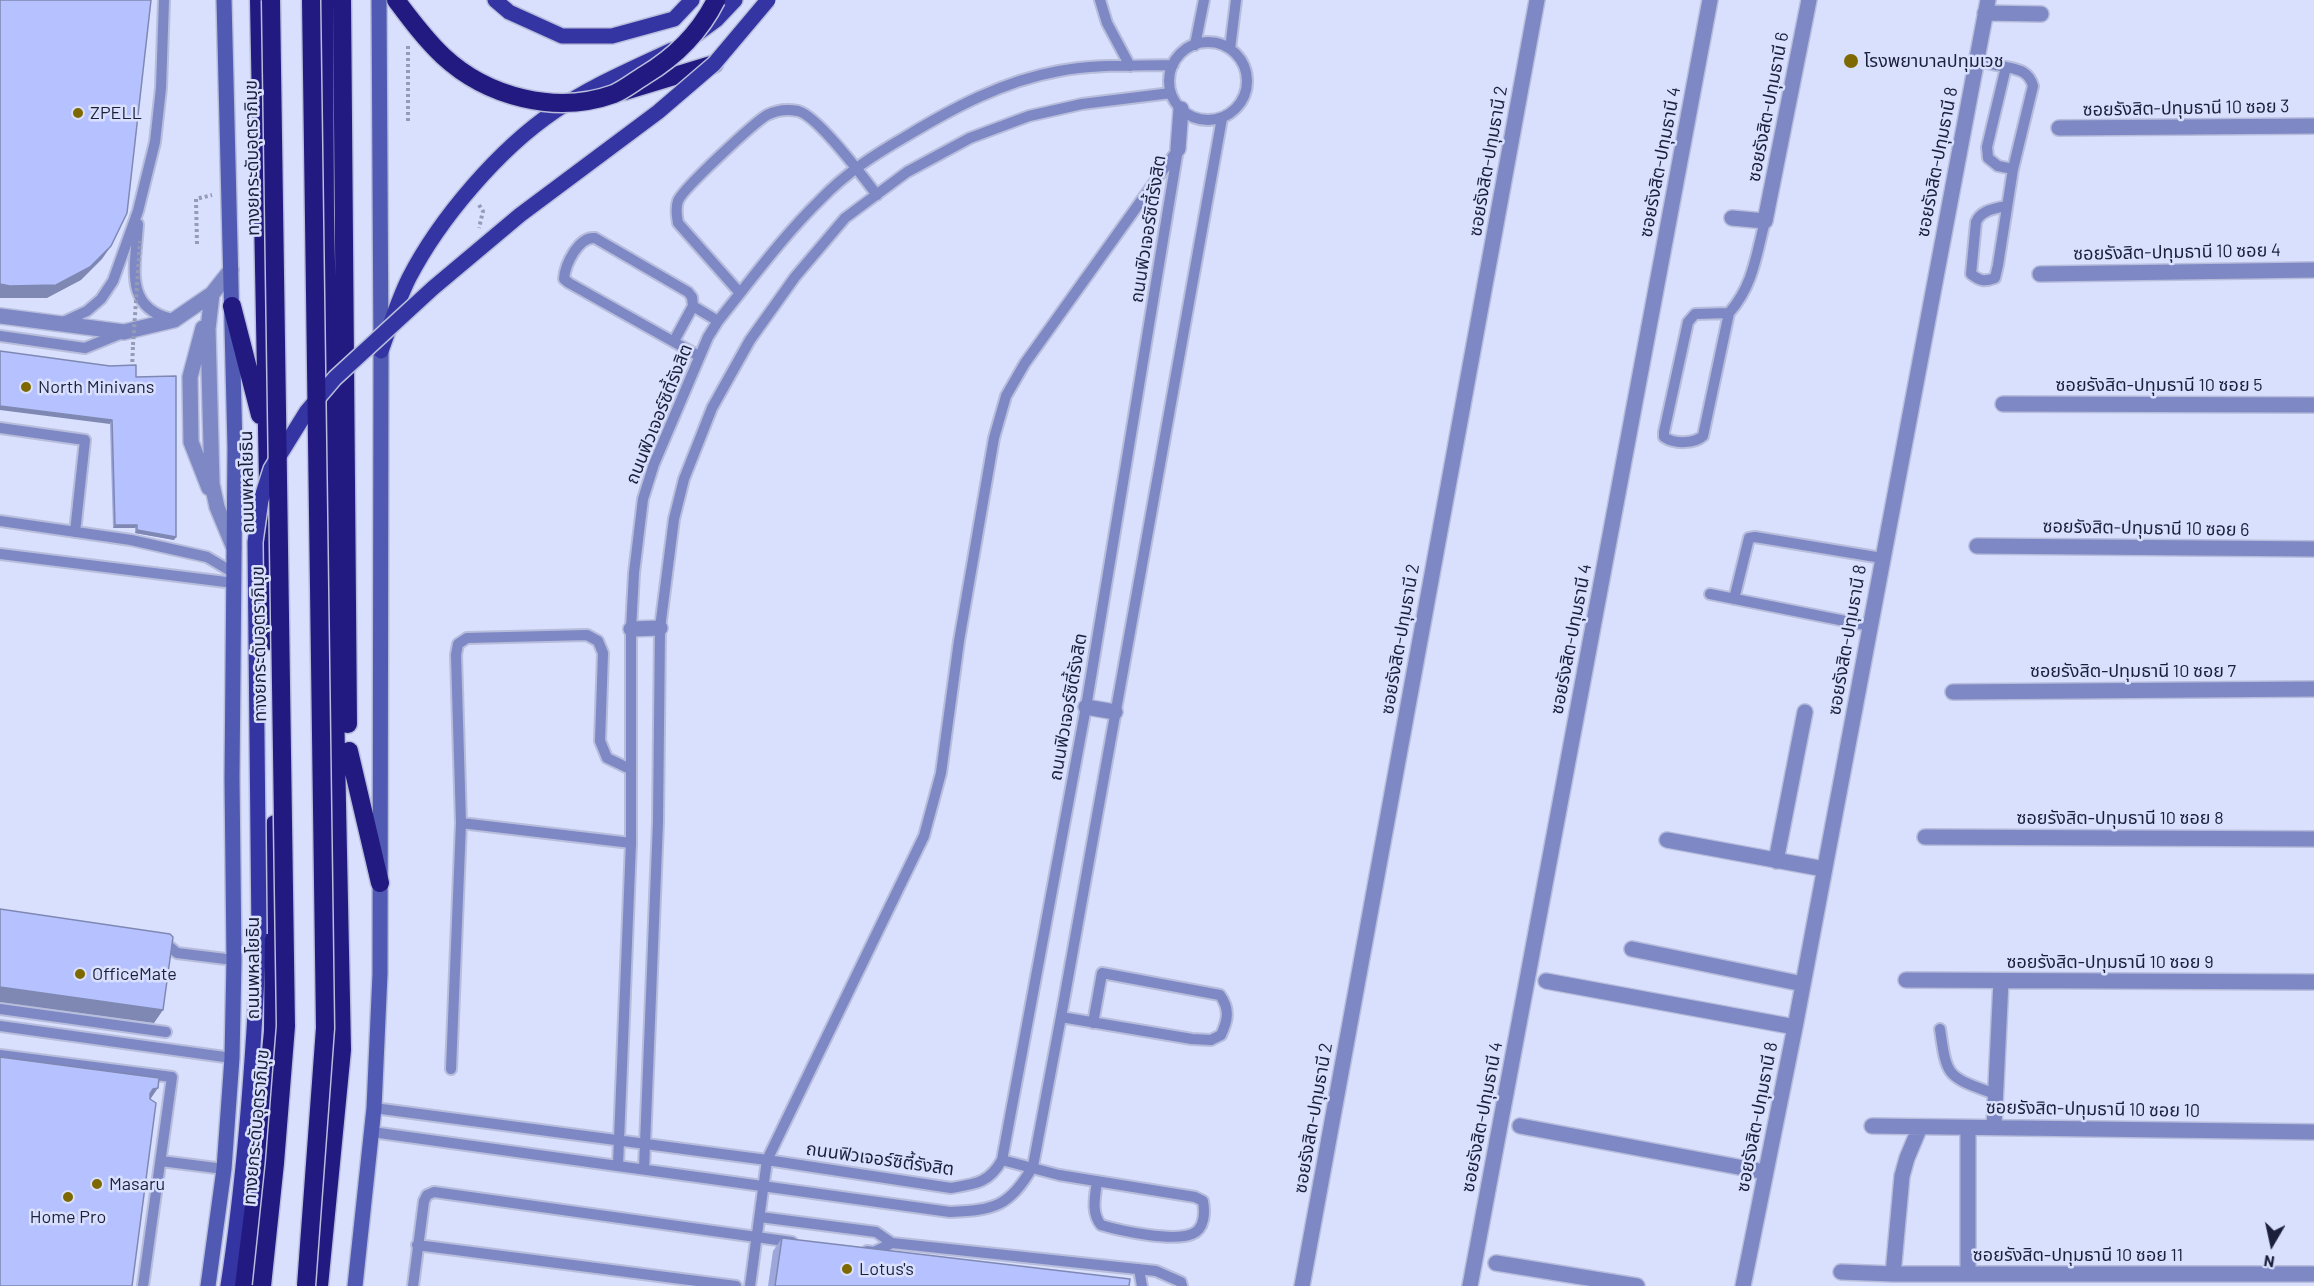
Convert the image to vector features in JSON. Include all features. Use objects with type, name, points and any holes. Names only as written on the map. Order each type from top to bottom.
[{"type":"highway","name":"ถนนพหลโยธิน","points":[[244,1286],[262,1146],[273,1031],[275,809],[259,0]]},
{"type":"highway","name":"ทางยกระดับอุตราภิมุข","points":[[262,1286],[286,1026],[271,0]]},
{"type":"highway","points":[[306,1286],[325,1028],[311,0]]},
{"type":"highway","points":[[319,1286],[342,1050],[325,213],[324,0]]},
{"type":"highway","points":[[339,878],[349,751],[342,0]]},
{"type":"highway","points":[[396,0],[419,32],[444,58],[506,95],[549,103],[579,102],[615,94],[714,64]]},
{"type":"highway","points":[[615,94],[664,63],[691,39],[709,15],[716,0]]},
{"type":"highway","points":[[232,306],[268,446]]},
{"type":"highway","points":[[349,751],[380,883]]},
{"type":"main road","name":"ถนนพหลโยธิน","points":[[208,1286],[224,1169],[232,1058],[234,960],[232,778],[235,448],[224,0]]},
{"type":"main road","points":[[355,1286],[374,1108],[380,974],[379,0]]},
{"type":"main road","points":[[495,0],[509,12],[562,36],[612,36],[674,19],[692,0]]},
{"type":"main road","points":[[381,351],[398,304],[424,251],[447,218],[514,144],[549,116],[608,80],[672,50],[698,34],[716,20],[735,0]]},
{"type":"main road","points":[[228,1286],[248,1133],[255,1045],[259,934],[255,542],[261,500],[271,469],[286,441],[307,411],[362,352],[520,214],[658,112],[714,64],[768,0]]},
{"type":"main road","points":[[361,1242],[366,1286]]},
{"type":"street","name":"ซอยรังสิต-ปทุมธานี 2","points":[[1302,1286],[1537,0]]},
{"type":"street","name":"ซอยรังสิต-ปทุมธานี 4","points":[[1470,1286],[1710,0]]},
{"type":"street","name":"ซอยรังสิต-ปทุมธานี 6","points":[[1765,221],[1809,0]]},
{"type":"street","points":[[1987,6],[2041,14]]},
{"type":"street","name":"ซอยรังสิต-ปทุมธานี 8","points":[[1743,1286],[1795,1027],[1987,6]]},
{"type":"street","points":[[1178,149],[1181,109]]},
{"type":"street","name":"ซอยรังสิต-ปทุมธานี 10 ซอย 3","points":[[2059,128],[2314,126]]},
{"type":"street","points":[[1732,218],[1765,221]]},
{"type":"street","points":[[0,316],[59,324],[128,338],[174,320],[211,300],[231,270]]},
{"type":"street","name":"ซอยรังสิต-ปทุมธานี 10 ซอย 4","points":[[2040,274],[2314,270]]},
{"type":"street","points":[[211,300],[212,470],[217,507],[235,551]]},
{"type":"street","name":"ซอยรังสิต-ปทุมธานี 10 ซอย 5","points":[[2003,404],[2314,405]]},
{"type":"street","name":"ซอยรังสิต-ปทุมธานี 10 ซอย 6","points":[[1977,546],[2314,549]]},
{"type":"street","points":[[631,629],[660,628]]},
{"type":"street","name":"ซอยรังสิต-ปทุมธานี 10 ซอย 7","points":[[1953,692],[2314,689]]},
{"type":"street","points":[[1086,707],[1115,712]]},
{"type":"street","points":[[1776,861],[1805,712]]},
{"type":"street","name":"ซอยรังสิต-ปทุมธานี 10 ซอย 8","points":[[1925,837],[2314,839]]},
{"type":"street","points":[[1667,840],[1824,870]]},
{"type":"street","points":[[1632,949],[1803,984]]},
{"type":"street","name":"ซอยรังสิต-ปทุมธานี 10 ซอย 9","points":[[1906,980],[2314,982]]},
{"type":"street","points":[[1546,981],[1795,1027]]},
{"type":"street","points":[[1994,1127],[2001,981]]},
{"type":"street","points":[[1520,1126],[1765,1172]]},
{"type":"street","name":"ซอยรังสิต-ปทุมธานี 10 ซอย 10","points":[[1872,1126],[2314,1132]]},
{"type":"street","points":[[1893,1274],[1902,1176],[1920,1127]]},
{"type":"street","points":[[1968,1128],[1968,1274]]},
{"type":"street","points":[[1496,1263],[1637,1286]]},
{"type":"street","name":"ซอยรังสิต-ปทุมธานี 10 ซอย 11","points":[[1841,1272],[2314,1274]]},
{"type":"lane","points":[[59,324],[87,311],[101,299],[114,281],[138,211],[155,142],[161,88],[164,0]]},
{"type":"lane","points":[[1100,0],[1107,23],[1130,66]]},
{"type":"lane","points":[[1195,45],[1204,0]]},
{"type":"lane","points":[[1230,49],[1236,0]]},
{"type":"lane","points":[[1219,44],[1230,49],[1244,66],[1247,86],[1239,105],[1222,118],[1200,119],[1181,109],[1171,93],[1169,84],[1173,65],[1186,50],[1195,45],[1219,44]]},
{"type":"lane","points":[[1976,61],[2022,70],[2030,78],[2033,86],[2013,169],[1995,278],[1986,281],[1979,280],[1971,274],[1976,222],[1979,215],[1984,212],[2006,207]]},
{"type":"lane","name":"ถนนฟิวเจอร์ซิตี้รังสิต","points":[[618,1165],[632,843],[631,629],[634,573],[643,499],[654,464],[699,356],[718,321],[741,293],[820,199],[856,166],[945,112],[1020,81],[1084,67],[1173,65]]},
{"type":"lane","points":[[2006,67],[1987,147],[1988,158],[1998,166],[2013,169]]},
{"type":"lane","points":[[644,1169],[658,822],[660,628],[674,519],[684,478],[712,408],[750,340],[795,277],[845,218],[907,172],[970,138],[1029,116],[1082,104],[1171,93]]},
{"type":"lane","points":[[741,293],[678,224],[676,210],[678,199],[689,184],[766,116],[785,109],[802,112],[856,166],[877,195]]},
{"type":"lane","points":[[372,1132],[950,1212],[986,1210],[1006,1201],[1026,1179],[1033,1166],[1061,1017],[1222,118]]},
{"type":"lane","name":"ถนนฟิวเจอร์ซิตี้รังสิต","points":[[374,1108],[767,1160],[951,1188],[977,1184],[991,1176],[1002,1160],[1086,707],[1178,149]]},
{"type":"lane","name":"ถนนฟิวเจอร์ซิตี้รังสิต","points":[[767,1160],[924,836],[941,773],[959,641],[994,438],[1005,396],[1025,363],[1178,149]]},
{"type":"lane","points":[[138,211],[136,290],[144,306],[159,316],[174,320]]},
{"type":"lane","points":[[1729,314],[1695,314],[1688,321],[1664,432],[1664,437],[1670,441],[1697,441],[1703,436],[1729,314],[1740,301],[1751,281],[1765,221]]},
{"type":"lane","points":[[674,341],[693,306],[692,297],[688,292],[595,238],[589,237],[582,240],[565,270],[564,279],[699,356]]},
{"type":"lane","points":[[693,306],[718,321]]},
{"type":"lane","points":[[0,336],[85,348],[128,338]]},
{"type":"lane","points":[[0,429],[85,440],[75,532]]},
{"type":"lane","points":[[0,521],[131,540],[207,557],[234,578]]},
{"type":"lane","points":[[1734,599],[1749,538],[1755,537],[1882,558]]},
{"type":"lane","points":[[0,554],[234,578]]},
{"type":"lane","points":[[1710,594],[1870,626]]},
{"type":"lane","points":[[451,1069],[461,823],[456,655],[458,644],[468,638],[587,635],[598,641],[603,653],[600,741],[607,758],[630,769]]},
{"type":"lane","points":[[461,823],[632,843]]},
{"type":"lane","points":[[153,938],[165,940],[177,952],[234,960]]},
{"type":"lane","points":[[1061,1017],[1092,1023],[1191,1039],[1211,1040],[1221,1035],[1227,1023],[1227,1006],[1220,995],[1102,973],[1092,1023]]},
{"type":"lane","points":[[0,1009],[166,1032]]},
{"type":"lane","points":[[0,1026],[232,1058]]},
{"type":"lane","points":[[1940,1029],[1945,1064],[1950,1073],[1966,1083],[1995,1094]]},
{"type":"lane","points":[[0,1055],[172,1077],[163,1110],[161,1161],[143,1286]]},
{"type":"lane","points":[[750,1286],[767,1160]]},
{"type":"lane","points":[[1002,1160],[1059,1174],[1195,1197],[1203,1201],[1205,1213],[1201,1226],[1194,1234],[1176,1238],[1101,1225],[1096,1219],[1097,1181]]},
{"type":"lane","points":[[161,1161],[224,1169]]},
{"type":"lane","points":[[413,1286],[424,1201],[427,1195],[434,1192],[803,1243]]},
{"type":"lane","points":[[759,1217],[876,1232],[892,1243],[1156,1271],[1181,1282],[1182,1286]]},
{"type":"lane","points":[[850,1249],[874,1252],[892,1243]]},
{"type":"lane","points":[[417,1245],[736,1286]]},
{"type":"lane","points":[[1139,1269],[1142,1286]]},
{"type":"path","points":[[408,44],[408,121]]},
{"type":"path","points":[[197,244],[196,199],[228,191]]},
{"type":"path","points":[[470,192],[483,211],[478,235]]},
{"type":"path","points":[[132,375],[128,338],[140,241]]},
{"type":"building","name":"ZPELL","points":[[0,0],[151,0],[127,213],[111,246],[90,267],[56,285],[10,286],[0,284]]},
{"type":"building","points":[[0,351],[110,366],[136,365],[136,377],[176,376],[176,537],[137,530],[137,525],[115,525],[112,420],[0,406]]},
{"type":"building","name":"OfficeMate","points":[[0,909],[170,934],[173,937],[163,1010],[0,987]]},
{"type":"building","name":"Home Pro","points":[[0,1057],[159,1078],[158,1088],[153,1089],[150,1094],[150,1099],[156,1103],[132,1286],[0,1286]]},
{"type":"building","points":[[782,1238],[1130,1279],[1129,1286],[775,1286]]},
{"type":"place","name":"โรงพยาบาลปทุมเวช","points":[[1851,61]]},
{"type":"place","name":"ZPELL","points":[[78,113]]},
{"type":"place","name":"North Minivans","points":[[26,387]]},
{"type":"place","name":"OfficeMate","points":[[80,974]]},
{"type":"place","name":"Masaru","points":[[97,1184]]},
{"type":"place","name":"Home Pro","points":[[68,1197]]},
{"type":"place","name":"Lotus's","points":[[847,1269]]}]
